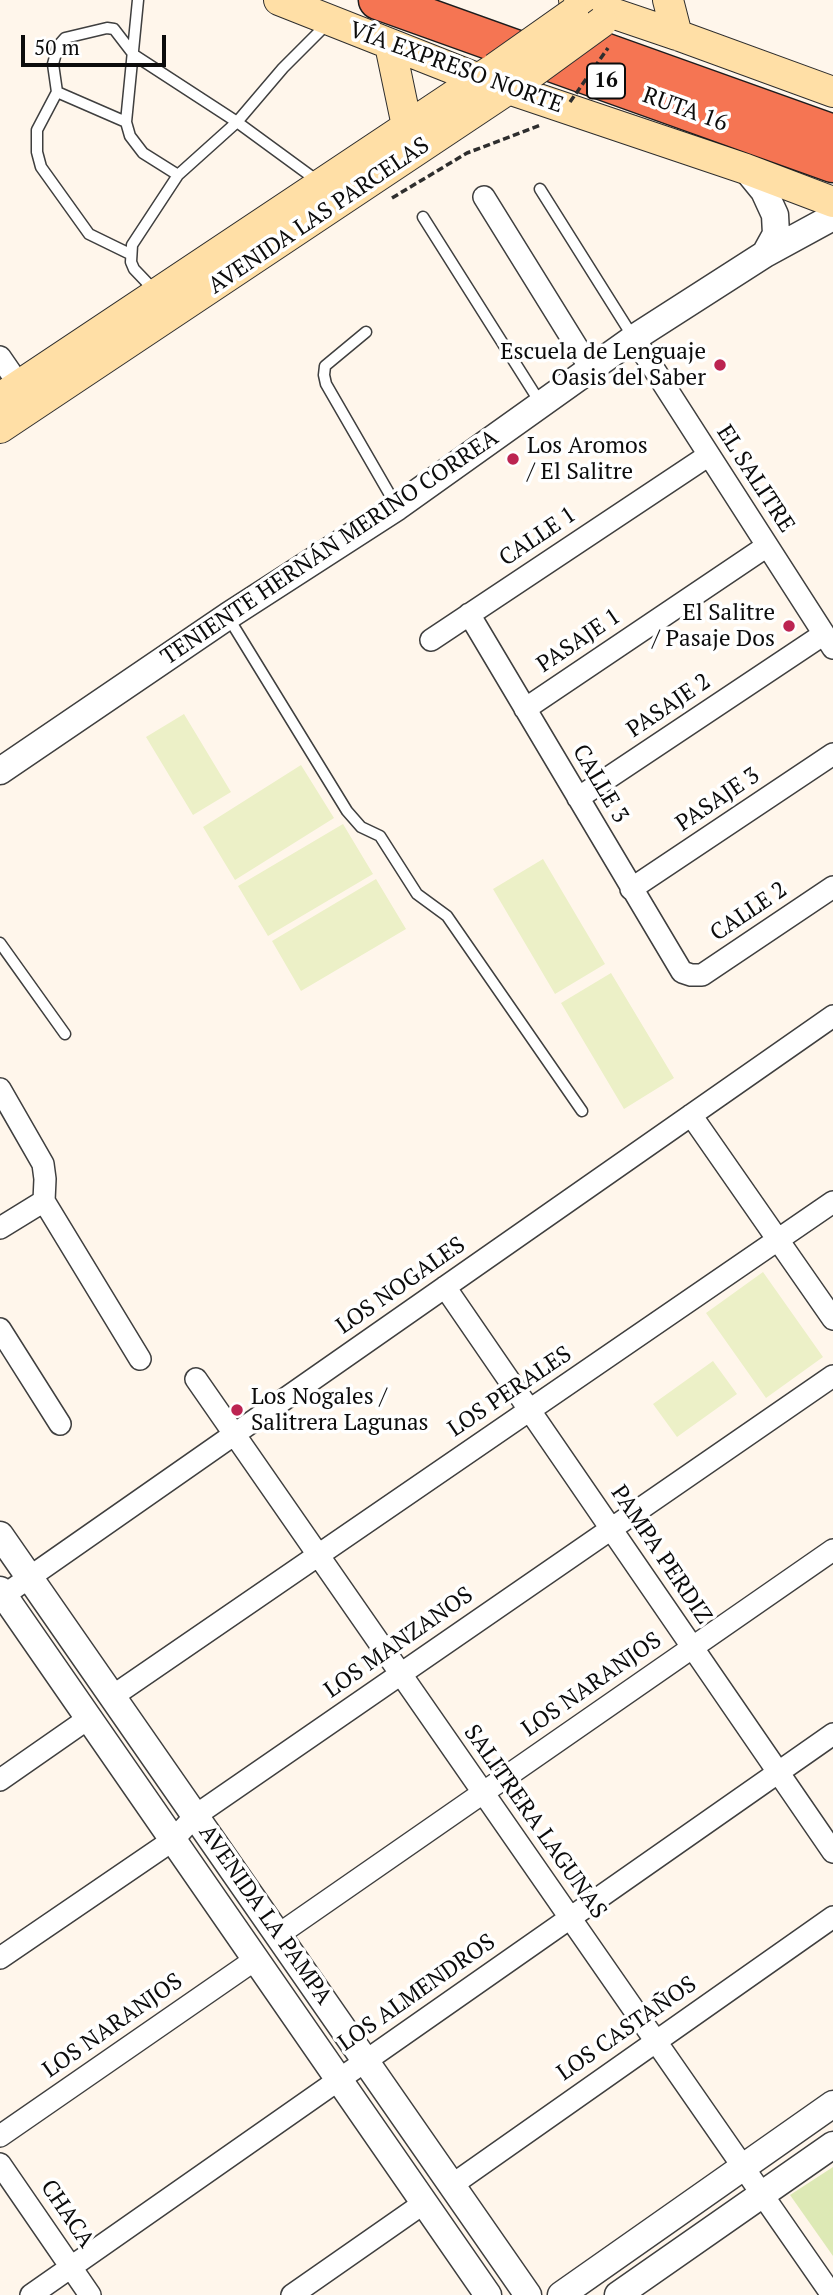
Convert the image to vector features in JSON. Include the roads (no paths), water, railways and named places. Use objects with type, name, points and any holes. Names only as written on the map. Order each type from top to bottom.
[{"type":"highway","name":"RUTA 16","points":[[378,0],[833,163]]},
{"type":"highway","name":"RUTA 16","points":[[460,0],[833,134]]},
{"type":"main road","name":"VÍA EXPRESO NORTE","points":[[279,0],[390,45],[502,79],[833,202]]},
{"type":"main road","points":[[668,0],[677,35]]},
{"type":"main road","points":[[598,12],[677,35],[833,92]]},
{"type":"main road","name":"AVENIDA LAS PARCELAS","points":[[0,428],[598,12]]},
{"type":"main road","points":[[390,45],[407,126]]},
{"type":"main road","name":"AVENIDA LAS PARCELAS","points":[[10,392],[407,126],[502,79]]},
{"type":"street","points":[[746,169],[764,191],[775,215],[776,234],[765,254]]},
{"type":"street","points":[[484,197],[590,369]]},
{"type":"street","name":"TENIENTE HERNÁN MERINO CORREA","points":[[0,771],[228,616],[397,507],[634,338],[765,254],[833,216]]},
{"type":"street","name":"EL SALITRE","points":[[634,338],[829,641]]},
{"type":"street","points":[[0,357],[10,392]]},
{"type":"street","name":"CALLE 1","points":[[431,639],[709,455]]},
{"type":"street","name":"PASAJE 1","points":[[525,709],[767,546]]},
{"type":"street","name":"CALLE 3","points":[[469,614],[678,968],[691,975]]},
{"type":"street","name":"PASAJE 2","points":[[578,798],[829,641]]},
{"type":"street","name":"PASAJE 3","points":[[631,888],[833,754]]},
{"type":"street","name":"CALLE 2","points":[[691,975],[707,972],[833,887]]},
{"type":"street","name":"LOS NOGALES","points":[[1,1595],[833,1016]]},
{"type":"street","points":[[0,1089],[43,1164],[44,1201],[140,1359]]},
{"type":"street","points":[[691,1115],[833,1319]]},
{"type":"street","points":[[0,1228],[44,1201]]},
{"type":"street","name":"LOS PERALES","points":[[113,1696],[833,1202]]},
{"type":"street","name":"PAMPA PERDIZ","points":[[445,1287],[833,1852]]},
{"type":"street","points":[[0,1329],[60,1424]]},
{"type":"street","name":"LOS MANZANOS","points":[[0,1958],[173,1840],[196,1815],[833,1376]]},
{"type":"street","name":"SALITRERA LAGUNAS","points":[[196,1379],[832,2295]]},
{"type":"street","name":"AVENIDA LA PAMPA","points":[[0,1535],[528,2295]]},
{"type":"street","name":"LOS NARANJOS","points":[[278,1935],[833,1550]]},
{"type":"street","name":"AVENIDA LA PAMPA","points":[[1,1595],[488,2295]]},
{"type":"street","points":[[0,1780],[89,1718]]},
{"type":"street","name":"LOS ALMENDROS","points":[[31,2295],[833,1734]]},
{"type":"street","name":"LOS CASTAÑOS","points":[[452,2185],[833,1917]]},
{"type":"street","name":"LOS NARANJOS","points":[[0,2136],[256,1959]]},
{"type":"street","points":[[561,2295],[833,2104]]},
{"type":"street","points":[[618,2295],[833,2145]]},
{"type":"street","name":"CHACA","points":[[0,2164],[90,2295]]},
{"type":"street","points":[[292,2295],[425,2203]]},
{"type":"lane","points":[[138,0],[126,122],[130,136],[142,153],[178,175]]},
{"type":"lane","points":[[157,294],[134,269],[130,254],[132,245],[178,175],[237,122],[283,68],[329,22]]},
{"type":"lane","points":[[130,254],[89,234],[41,167],[37,152],[37,130],[57,92],[53,64],[58,46],[65,38],[107,27],[114,29],[134,55],[237,122],[321,184]]},
{"type":"lane","points":[[57,92],[126,122]]},
{"type":"lane","points":[[540,188],[634,338]]},
{"type":"lane","points":[[423,217],[541,404]]},
{"type":"lane","points":[[366,332],[325,366],[324,374],[326,384],[397,507]]},
{"type":"lane","points":[[228,616],[347,811],[360,827],[380,836],[417,894],[447,916],[582,1111]]},
{"type":"lane","points":[[0,943],[65,1034]]},
{"type":"place","name":"Escuela de Lenguaje Oasis del Saber","points":[[720,365]]},
{"type":"place","name":"Los Aromos / El Salitre","points":[[513,459]]},
{"type":"place","name":"El Salitre / Pasaje Dos","points":[[789,626]]},
{"type":"place","name":"Los Nogales / Salitrera Lagunas","points":[[237,1410]]}]
